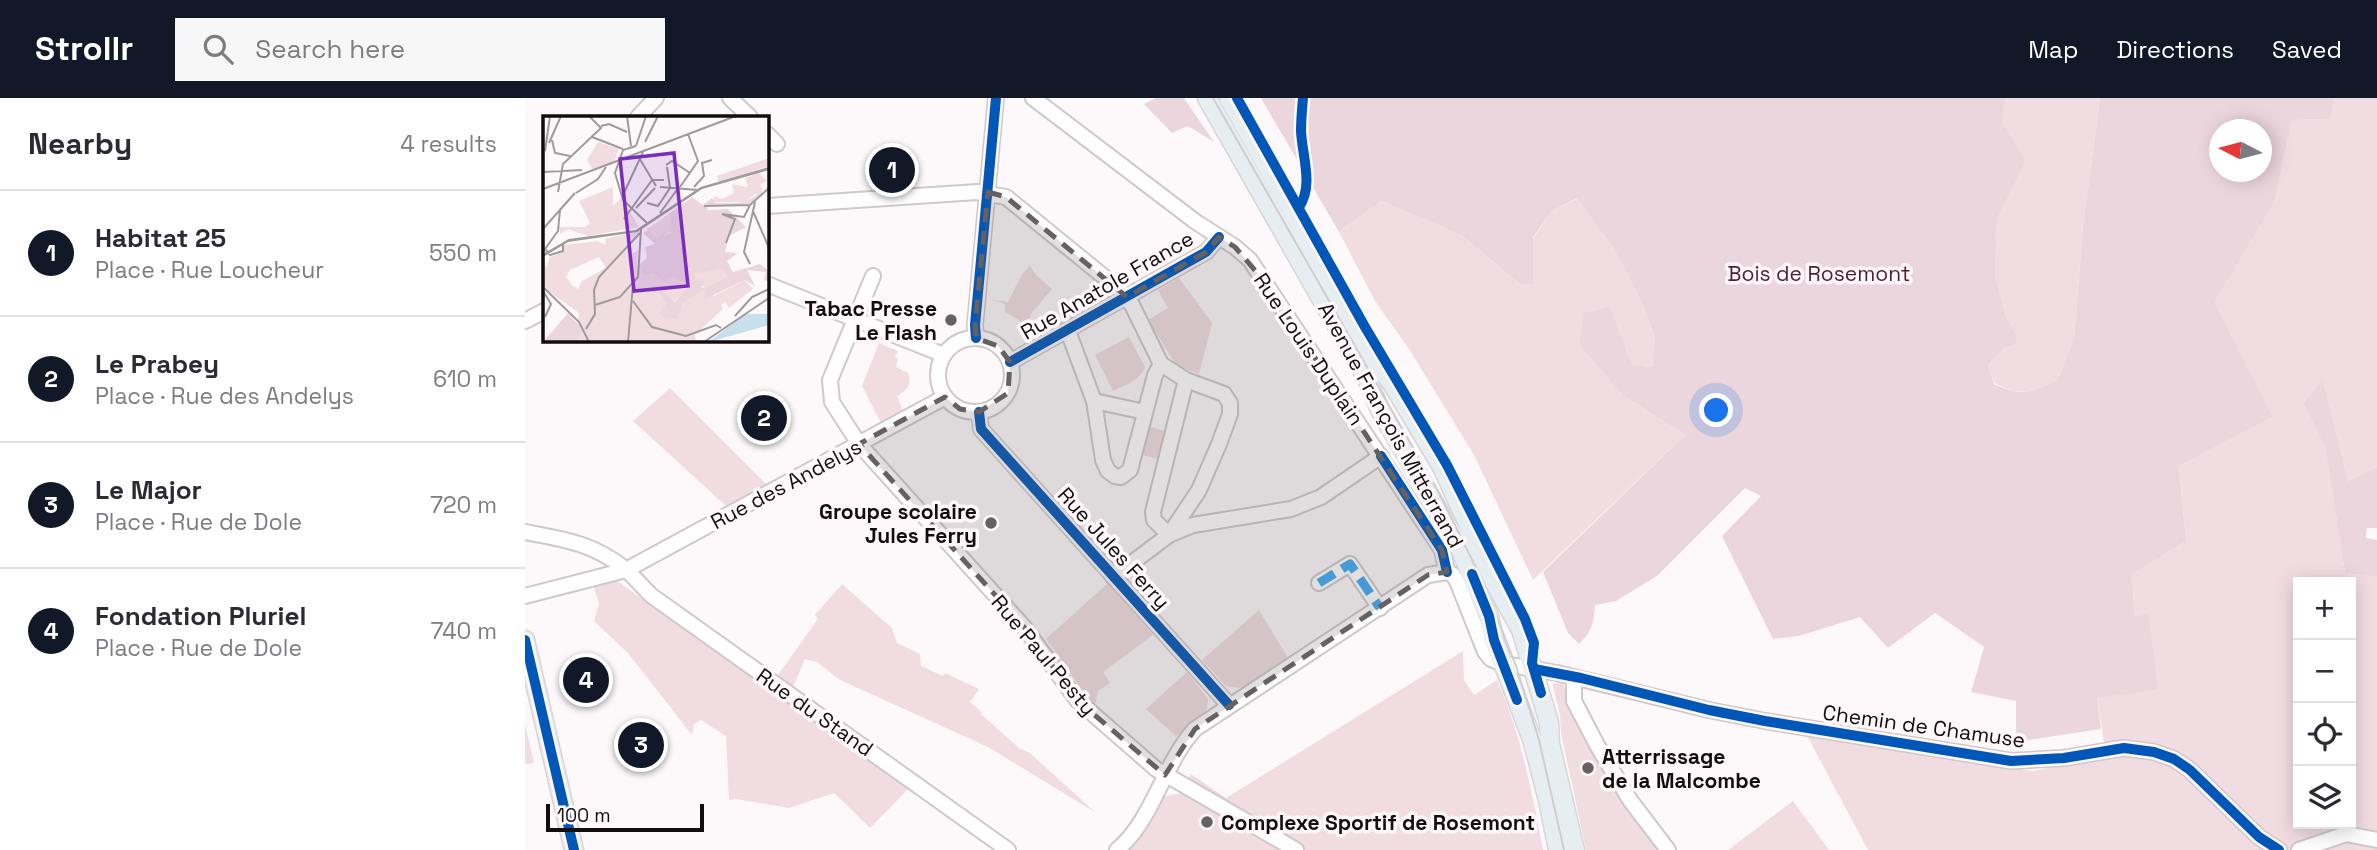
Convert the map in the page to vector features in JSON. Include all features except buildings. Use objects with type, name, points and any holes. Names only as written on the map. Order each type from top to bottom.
[{"type":"main road","name":"Avenue François Mitterrand","points":[[1207,98],[1367,379],[1372,396],[1419,480],[1458,544],[1489,616],[1493,640],[1532,739],[1558,850]]},
{"type":"main road","name":"Avenue François Mitterrand","points":[[1229,98],[1377,363],[1393,384],[1442,467],[1489,572],[1521,630],[1549,722],[1551,744],[1575,850]]},
{"type":"main road","points":[[525,640],[574,850]]},
{"type":"main road","points":[[525,671],[566,850]]},
{"type":"street","points":[[639,116],[656,98]]},
{"type":"street","points":[[730,98],[749,116]]},
{"type":"street","points":[[976,338],[996,98]]},
{"type":"street","name":"Rue Louis Duplain","points":[[1033,98],[1250,260],[1442,550],[1447,572],[1457,581],[1485,652],[1491,659],[1504,664]]},
{"type":"street","points":[[768,206],[988,192],[1006,197],[1127,297],[1161,364],[1187,380],[1224,394],[1230,403],[1230,414],[1199,490],[1168,535]]},
{"type":"street","name":"Rue Anatole France","points":[[1010,362],[1206,252],[1219,237]]},
{"type":"street","name":"Rue Paul Pesty","points":[[873,276],[830,380],[829,391],[832,402],[859,444],[1024,627],[1077,700],[1165,775],[1296,850]]},
{"type":"street","points":[[768,284],[944,355]]},
{"type":"street","points":[[525,321],[543,312]]},
{"type":"street","points":[[1067,331],[1094,401],[1103,460],[1108,471],[1115,476],[1121,477],[1130,470],[1155,375],[1161,364]]},
{"type":"street","points":[[976,338],[998,346],[1010,362],[1011,382],[1008,393],[993,408],[979,412],[960,409],[945,397],[938,376],[944,355],[958,342],[976,338]]},
{"type":"street","points":[[1168,535],[1154,520],[1153,512],[1187,380]]},
{"type":"street","name":"Rue des Andelys","points":[[525,596],[625,570],[945,397]]},
{"type":"street","points":[[1094,401],[1145,412]]},
{"type":"street","name":"Rue Jules Ferry","points":[[979,412],[981,429],[1229,705]]},
{"type":"street","points":[[1113,577],[1168,535],[1192,525],[1291,509],[1321,497],[1381,456]]},
{"type":"street","name":"Rue du Stand","points":[[525,532],[578,542],[592,548],[625,570],[652,596],[1008,850]]},
{"type":"street","points":[[1319,583],[1350,564],[1380,608]]},
{"type":"street","points":[[1117,850],[1140,823],[1182,744],[1195,729],[1428,575],[1447,572]]},
{"type":"street","name":"Chemin de Chamuse","points":[[1504,664],[1574,677],[1766,722],[2011,761],[2064,758],[2124,748],[2154,752],[2174,759],[2190,770],[2259,837],[2279,850]]},
{"type":"street","points":[[1574,677],[1574,701],[1597,745],[1630,800],[1668,850]]},
{"type":"street","points":[[2299,850],[2346,834],[2377,840]]},
{"type":"highlighted area","points":[[988,192],[1006,197],[1127,297],[1206,252],[1219,237],[1235,247],[1265,282],[1442,550],[1447,572],[1428,575],[1195,729],[1165,775],[1077,700],[1024,627],[859,444],[945,397],[960,409],[979,412],[1008,393],[1010,362],[998,346],[976,338]]},
{"type":"shaded area","points":[[2006,98],[2100,98],[2083,225],[2074,338],[2058,379],[2026,392],[1994,383],[1988,365],[2005,348],[2016,344],[2016,334],[2006,316],[1995,275],[1997,219],[2026,161],[2002,121]]},
{"type":"shaded area","points":[[2334,98],[2377,98],[2377,467],[2348,481],[2323,381],[2303,403],[2325,448],[2345,573],[2377,577],[2377,850],[1868,850],[1805,732],[2033,771],[2106,756],[2097,698],[2148,613],[2135,618],[2132,574],[2186,541],[2179,466],[2273,417],[2213,302],[2275,201],[2292,120],[2329,119]]},
{"type":"shaded area","points":[[1578,198],[1614,249],[1642,303],[1655,338],[1652,367],[1631,365],[1624,396],[1685,435],[1533,580],[1474,455],[1409,349],[1375,301],[1339,232],[1381,201],[1461,235],[1521,285],[1532,284],[1533,238],[1552,211]]},
{"type":"shaded area","points":[[1030,266],[1052,289],[1031,317],[1022,322],[1005,312],[1005,304],[991,300],[1008,302],[1022,274]]},
{"type":"shaded area","points":[[1179,278],[1212,323],[1199,374],[1176,365],[1148,320],[1168,308],[1158,290]]},
{"type":"shaded area","points":[[1129,337],[1145,367],[1136,379],[1113,391],[1095,355]]},
{"type":"shaded area","points":[[879,343],[898,351],[895,357],[898,359],[896,367],[908,373],[910,380],[906,389],[897,396],[903,411],[881,423],[862,386]]},
{"type":"shaded area","points":[[670,388],[767,485],[727,507],[633,421]]},
{"type":"shaded area","points":[[1146,426],[1169,432],[1161,460],[1139,454]]},
{"type":"shaded area","points":[[615,580],[908,789],[870,828],[834,793],[789,808],[729,800],[726,736],[701,720],[694,724],[692,735],[628,653],[594,621],[599,603],[593,585]]},
{"type":"shaded area","points":[[1108,583],[1153,635],[1103,672],[1110,683],[1098,691],[1095,705],[1046,639]]},
{"type":"shaded area","points":[[842,584],[892,628],[897,643],[920,654],[921,666],[943,676],[945,673],[979,689],[970,702],[981,714],[1019,748],[1030,753],[1096,813],[988,747],[840,680],[817,662],[805,659],[793,687],[777,676],[818,619],[815,615]]},
{"type":"shaded area","points":[[1259,610],[1288,658],[1241,688],[1226,686],[1202,660]]},
{"type":"shaded area","points":[[1463,651],[1464,680],[1474,695],[1497,680],[1513,721],[1525,764],[1543,850],[1130,850],[1162,797],[1179,793],[1191,774],[1226,798]]},
{"type":"shaded area","points":[[1187,672],[1208,699],[1207,709],[1176,736],[1146,709]]},
{"type":"shaded area","name":"Atterrissage de la Malcombe","points":[[1563,682],[1570,707],[1662,850],[1586,850],[1552,684]]},
{"type":"shaded area","points":[[525,724],[534,763],[525,764]]},
{"type":"shaded area","points":[[1793,801],[1829,850],[1728,850]]},
{"type":"green space","points":[[1156,98],[1184,98],[1214,142],[1188,126],[1172,133],[1144,104]]},
{"type":"green space","name":"Bois de Rosemont","points":[[1261,98],[2006,98],[2002,121],[2026,161],[1997,219],[1995,275],[2006,316],[2016,334],[2016,344],[2005,348],[1988,365],[1994,384],[2012,391],[2026,392],[2058,379],[2074,338],[2083,225],[2100,98],[2334,98],[2330,119],[2292,120],[2275,201],[2214,302],[2273,417],[2179,466],[2186,541],[2132,574],[2135,617],[2148,613],[2158,689],[2097,698],[2101,729],[2016,742],[2016,701],[1971,692],[1984,647],[1935,613],[1888,648],[1860,617],[1799,636],[1773,639],[1722,536],[1761,496],[1745,488],[1657,576],[1616,601],[1595,605],[1591,626],[1579,644],[1568,633],[1543,572],[1685,435],[1624,396],[1580,345],[1584,313],[1610,307],[1631,364],[1652,367],[1655,338],[1642,303],[1614,249],[1577,198],[1552,211],[1533,237],[1533,284],[1521,285],[1461,235],[1381,201],[1339,232]]},
{"type":"green space","points":[[2323,380],[2348,481],[2377,467],[2377,528],[2367,528],[2366,538],[2377,540],[2377,577],[2345,573],[2325,448],[2303,403]]},
{"type":"tram line","points":[[1213,98],[1439,493],[1484,584],[1516,666],[1539,740],[1564,850]]},
{"type":"marked path","points":[[1319,583],[1350,564],[1380,608]]},
{"type":"cycle path","points":[[976,338],[996,98]]},
{"type":"cycle path","points":[[1237,98],[1365,327],[1447,465],[1525,619],[1534,643],[1532,663],[1541,693]]},
{"type":"cycle path","points":[[1299,207],[1306,190],[1301,131],[1303,98]]},
{"type":"cycle path","points":[[1010,362],[1206,252],[1219,237]]},
{"type":"cycle path","points":[[979,412],[981,429],[1229,705]]},
{"type":"cycle path","points":[[1381,456],[1442,550],[1447,572]]},
{"type":"cycle path","points":[[1472,574],[1517,700]]},
{"type":"cycle path","points":[[525,640],[574,850]]},
{"type":"cycle path","points":[[1534,669],[1765,721],[2011,761],[2064,758],[2124,748],[2154,752],[2174,759],[2190,770],[2259,837],[2279,850]]},
{"type":"place","name":"Habitat 25","points":[[892,170]]},
{"type":"place","name":"Tabac Presse Le Flash","points":[[951,320]]},
{"type":"place","name":"Le Prabey","points":[[764,418]]},
{"type":"place","name":"Groupe scolaire Jules Ferry","points":[[991,523]]},
{"type":"place","name":"Fondation Pluriel","points":[[586,680]]},
{"type":"place","name":"Le Major","points":[[641,745]]},
{"type":"place","name":"Atterrissage de la Malcombe","points":[[1588,768]]},
{"type":"place","name":"Complexe Sportif de Rosemont","points":[[1207,822]]}]
